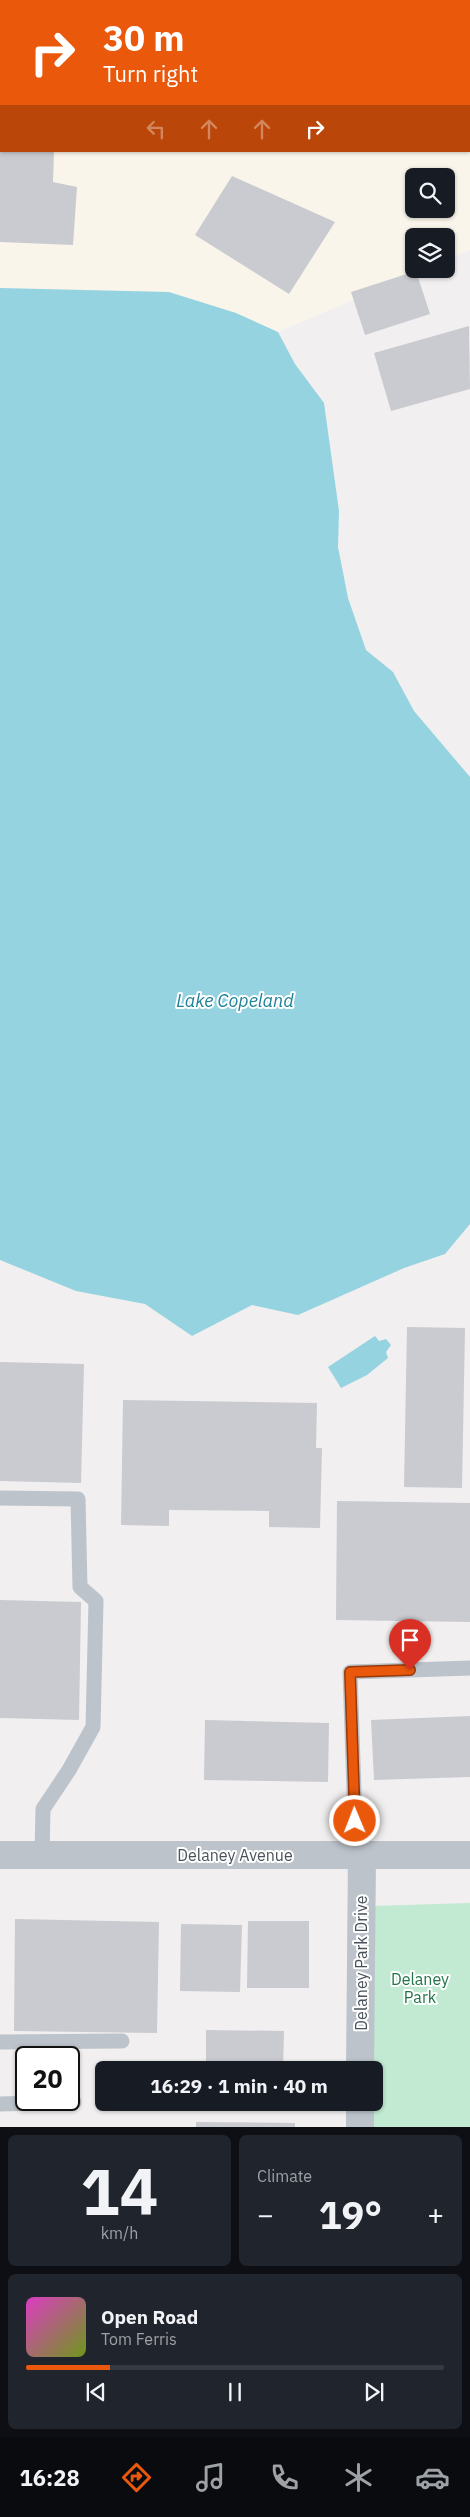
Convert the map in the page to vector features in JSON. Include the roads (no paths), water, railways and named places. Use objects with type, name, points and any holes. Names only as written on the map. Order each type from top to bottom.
[{"type":"street","name":"Delaney Avenue","points":[[0,1855],[470,1855]]},
{"type":"street","name":"Delaney Park Drive","points":[[360,2061],[362,1856]]},
{"type":"street","points":[[360,2111],[360,2127]]},
{"type":"lane","points":[[0,1498],[78,1499],[80,1587],[96,1602],[93,1727],[69,1770],[42,1809],[42,1855]]},
{"type":"lane","points":[[362,1856],[355,1821],[350,1672],[470,1668]]},
{"type":"lane","points":[[0,2042],[122,2041]]},
{"type":"lane","points":[[0,2104],[15,2104]]},
{"type":"water","name":"Lake Copeland","points":[[0,288],[169,292],[236,313],[278,332],[295,364],[324,403],[339,511],[338,547],[348,598],[366,650],[393,672],[414,711],[470,777],[470,1224],[445,1254],[404,1268],[298,1315],[252,1305],[192,1336],[145,1304],[76,1291],[0,1260]]},
{"type":"water","points":[[375,1336],[379,1341],[386,1339],[391,1345],[386,1352],[388,1358],[367,1375],[341,1388],[328,1367]]},
{"type":"park label","name":"Delaney Park","points":[[420,1988]]}]
